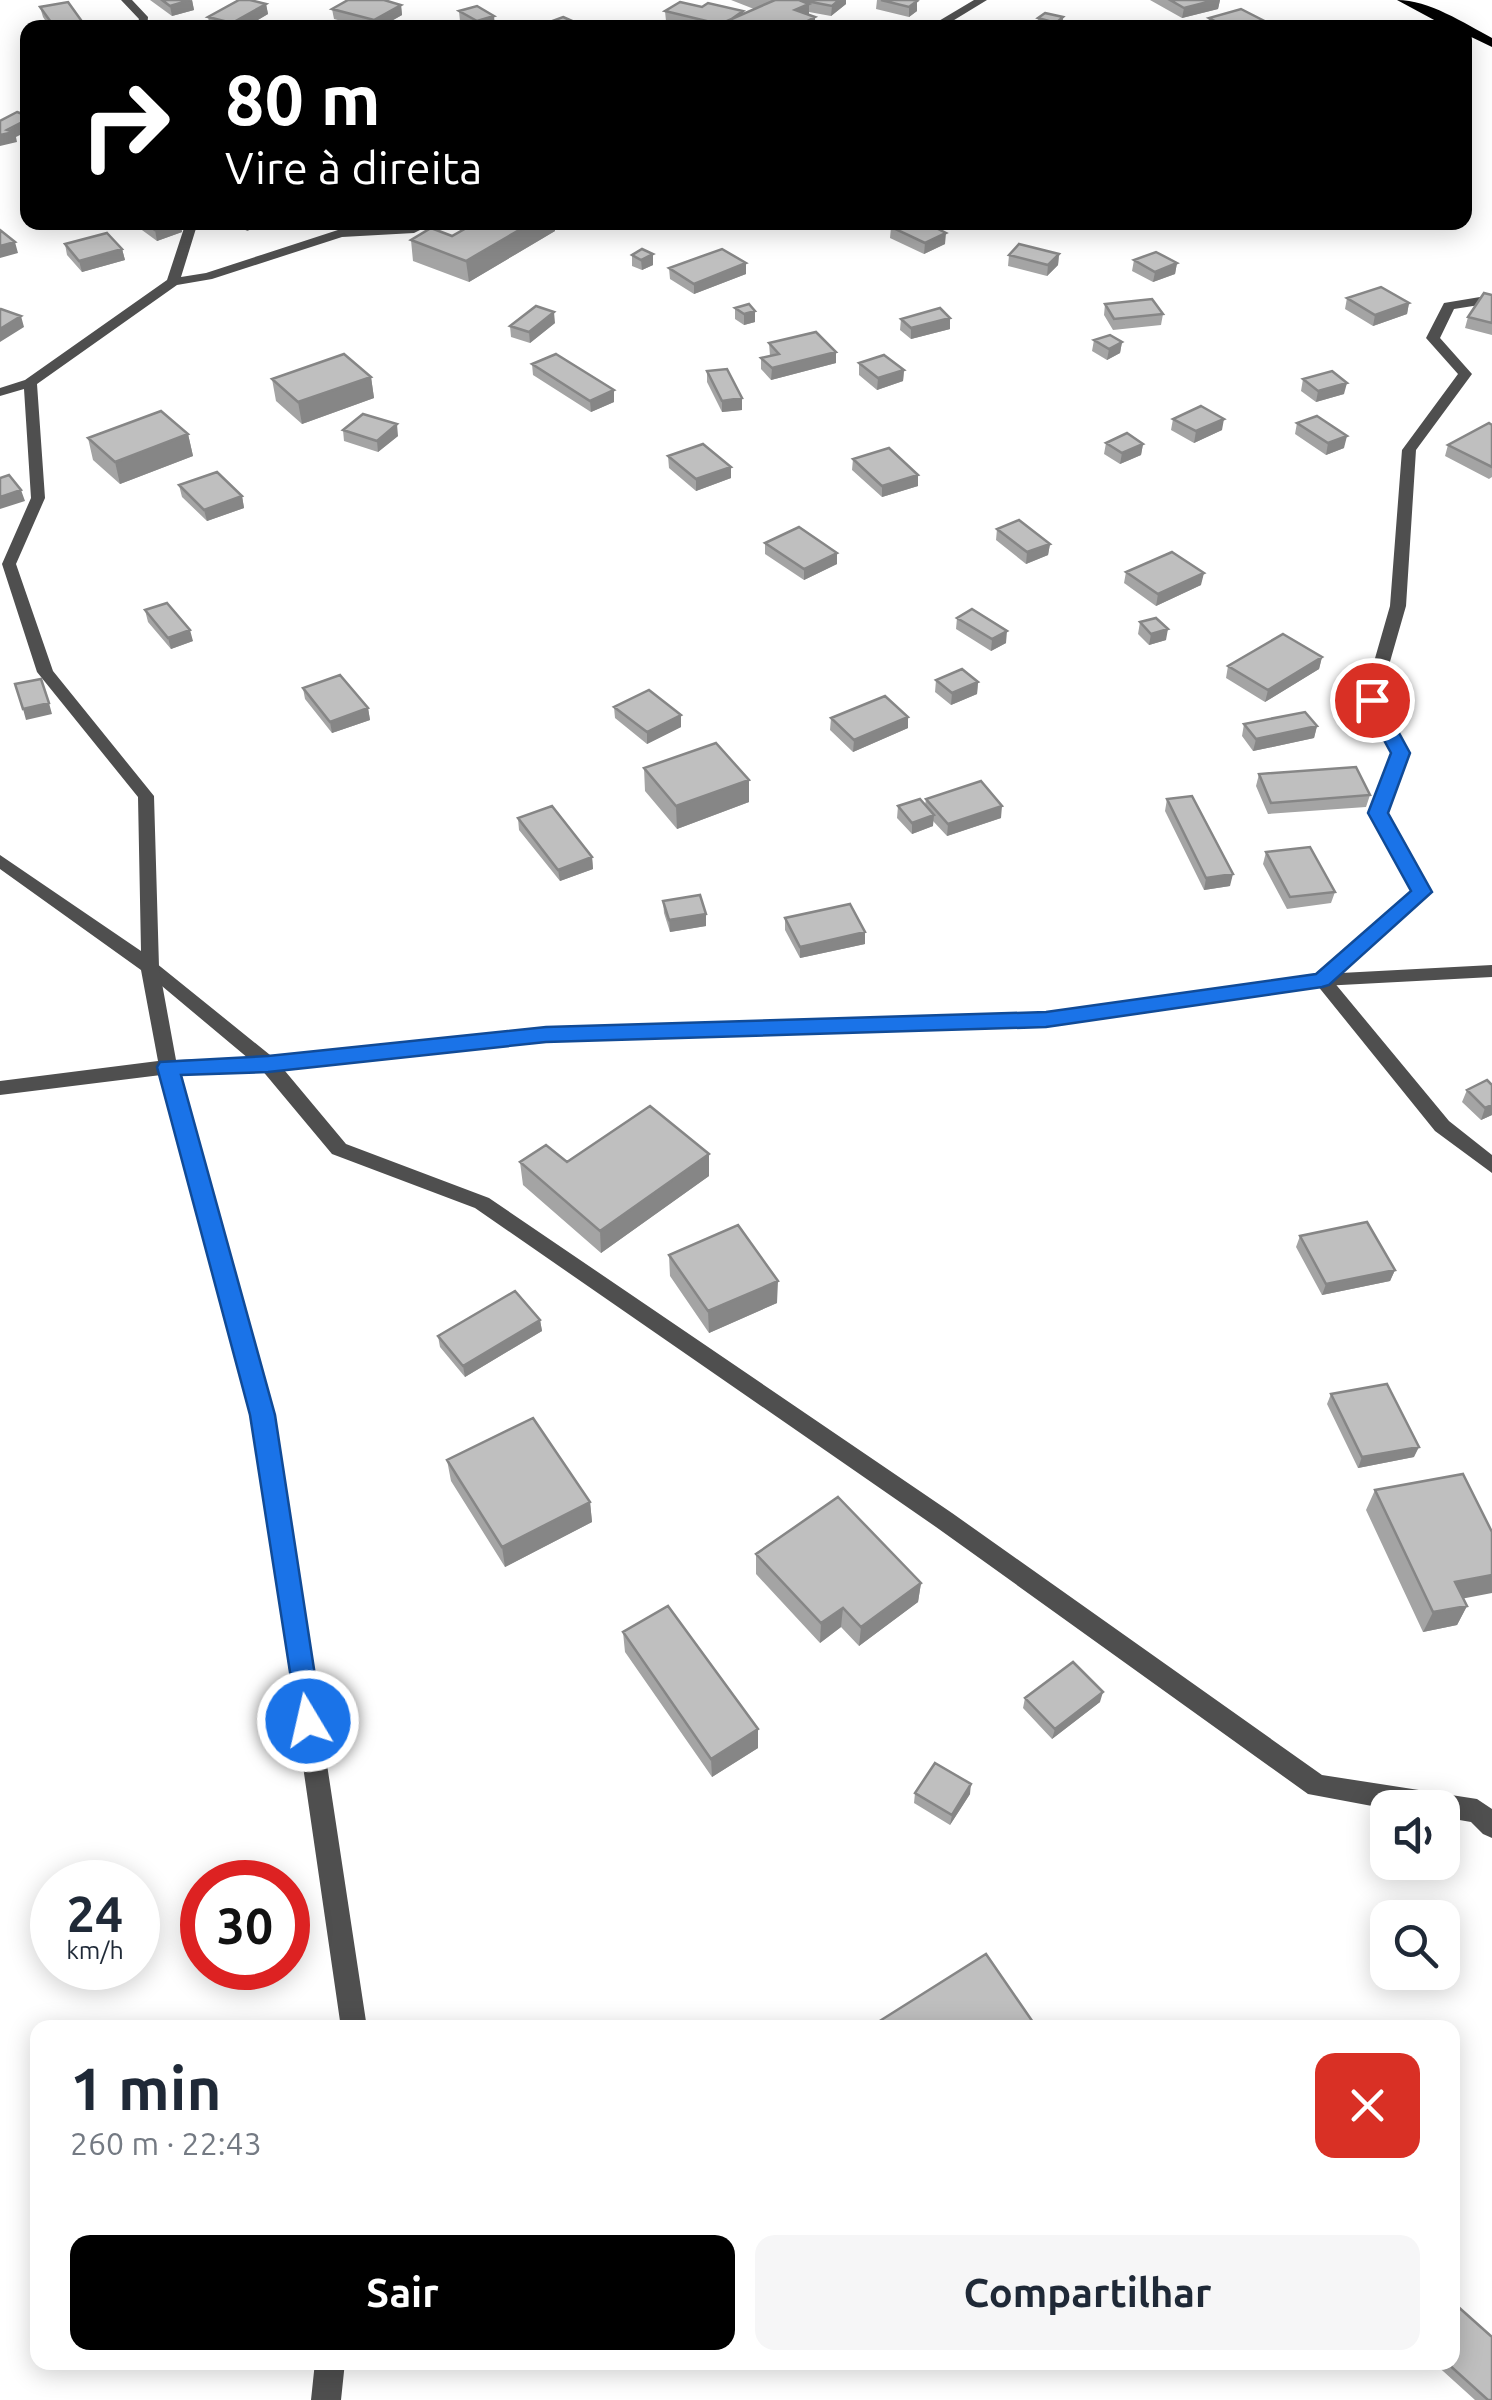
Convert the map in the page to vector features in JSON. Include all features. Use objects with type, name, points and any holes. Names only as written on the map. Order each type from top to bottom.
[{"type":"main road","points":[[1404,0],[1446,20]]},
{"type":"street","points":[[126,0],[144,20]]},
{"type":"street","points":[[946,20],[982,0]]},
{"type":"street","points":[[173,282],[189,230]]},
{"type":"street","points":[[0,392],[30,383],[173,282],[208,276],[341,233],[396,230]]},
{"type":"street","points":[[1322,980],[1422,892],[1378,813],[1401,753],[1372,700],[1398,606],[1409,450],[1465,374],[1433,338],[1450,306],[1492,299]]},
{"type":"street","points":[[30,383],[38,498],[9,564],[45,672],[146,796],[150,967],[168,1067],[262,1415],[353,2020]]},
{"type":"street","points":[[0,862],[150,967],[268,1064],[339,1149],[482,1203],[928,1510],[1317,1786],[1477,1811],[1492,1826]]},
{"type":"street","points":[[0,1088],[168,1067],[268,1064],[546,1034],[1046,1020],[1322,980],[1492,971]]},
{"type":"street","points":[[1322,980],[1442,1126],[1492,1166]]},
{"type":"street","points":[[326,2400],[329,2370]]},
{"type":"building","points":[[162,0],[190,0],[170,6]]},
{"type":"building","points":[[239,0],[266,4],[237,20],[208,17]]},
{"type":"building","points":[[348,0],[384,0],[401,5],[374,20],[332,9]]},
{"type":"building","points":[[775,0],[809,4],[795,10],[815,17],[809,20],[729,20]]},
{"type":"building","points":[[801,0],[839,0],[832,6]]},
{"type":"building","points":[[881,0],[913,0],[917,1],[909,7]]},
{"type":"building","points":[[1170,0],[1215,0],[1184,8]]},
{"type":"building","points":[[68,2],[81,20],[49,20],[40,7]]},
{"type":"building","points":[[680,2],[743,11],[730,20],[702,20],[665,11]]},
{"type":"building","points":[[477,6],[494,16],[475,20],[459,11]]},
{"type":"building","points":[[1241,9],[1262,20],[1213,20],[1209,18]]},
{"type":"building","points":[[1045,13],[1063,17],[1060,20],[1038,18]]},
{"type":"building","points":[[20,113],[20,123],[7,130],[14,132],[0,135],[0,121]]},
{"type":"building","points":[[0,230],[15,242],[0,246]]},
{"type":"building","points":[[428,230],[452,236],[463,230],[519,230],[466,261],[411,240]]},
{"type":"building","points":[[897,230],[946,233],[925,243]]},
{"type":"building","points":[[107,233],[122,249],[79,261],[65,244]]},
{"type":"building","points":[[1019,244],[1059,254],[1048,265],[1009,255]]},
{"type":"building","points":[[642,249],[653,254],[641,260],[632,255]]},
{"type":"building","points":[[722,249],[746,263],[694,284],[669,268]]},
{"type":"building","points":[[1156,252],[1177,263],[1155,272],[1134,260]]},
{"type":"building","points":[[1381,287],[1409,303],[1375,315],[1347,298]]},
{"type":"building","points":[[1484,293],[1492,295],[1492,323],[1468,317]]},
{"type":"building","points":[[1152,299],[1163,314],[1114,319],[1105,304]]},
{"type":"building","points":[[749,304],[755,311],[744,314],[735,308]]},
{"type":"building","points":[[536,306],[554,312],[529,332],[510,326]]},
{"type":"building","points":[[940,308],[950,318],[911,328],[901,319]]},
{"type":"building","points":[[1,309],[21,316],[0,329]]},
{"type":"building","points":[[816,332],[836,352],[772,368],[761,358],[779,354],[769,343]]},
{"type":"building","points":[[1110,335],[1122,342],[1109,349],[1094,340]]},
{"type":"building","points":[[344,354],[371,377],[298,402],[272,379]]},
{"type":"building","points":[[556,354],[614,390],[590,401],[532,364]]},
{"type":"building","points":[[884,355],[904,370],[878,378],[859,363]]},
{"type":"building","points":[[727,369],[742,398],[722,401],[707,371]]},
{"type":"building","points":[[1332,371],[1347,383],[1318,391],[1303,379]]},
{"type":"building","points":[[1201,406],[1224,419],[1196,431],[1173,419]]},
{"type":"building","points":[[161,411],[188,434],[115,462],[88,438]]},
{"type":"building","points":[[363,414],[397,424],[377,441],[343,430]]},
{"type":"building","points":[[1317,416],[1347,436],[1328,443],[1297,423]]},
{"type":"building","points":[[1489,423],[1492,467],[1448,445]]},
{"type":"building","points":[[1127,433],[1143,444],[1122,453],[1106,443]]},
{"type":"building","points":[[703,444],[731,467],[696,479],[668,456]]},
{"type":"building","points":[[889,448],[918,475],[882,486],[853,459]]},
{"type":"building","points":[[217,472],[242,496],[204,510],[179,485]]},
{"type":"building","points":[[9,475],[21,490],[0,497],[0,478]]},
{"type":"building","points":[[1019,520],[1050,544],[1027,552],[997,529]]},
{"type":"building","points":[[799,527],[837,553],[804,569],[765,543]]},
{"type":"building","points":[[1172,552],[1204,573],[1158,594],[1126,572]]},
{"type":"building","points":[[167,603],[190,630],[168,638],[145,610]]},
{"type":"building","points":[[972,609],[1007,631],[992,639],[957,618]]},
{"type":"building","points":[[1156,618],[1168,629],[1151,634],[1140,622]]},
{"type":"building","points":[[1283,634],[1322,657],[1268,690],[1228,666]]},
{"type":"building","points":[[962,669],[978,682],[952,693],[936,680]]},
{"type":"building","points":[[340,675],[368,708],[330,722],[303,688]]},
{"type":"building","points":[[41,679],[49,703],[23,709],[15,684]]},
{"type":"building","points":[[649,690],[681,715],[647,732],[614,707]]},
{"type":"building","points":[[885,696],[908,717],[854,740],[831,718]]},
{"type":"building","points":[[1305,712],[1317,726],[1256,739],[1244,724]]},
{"type":"building","points":[[716,743],[749,780],[676,806],[644,768]]},
{"type":"building","points":[[1356,767],[1370,795],[1271,803],[1259,774]]},
{"type":"building","points":[[981,781],[1002,806],[948,824],[926,799]]},
{"type":"building","points":[[1192,796],[1233,874],[1206,878],[1167,799]]},
{"type":"building","points":[[920,799],[934,815],[912,823],[898,806]]},
{"type":"building","points":[[552,806],[592,857],[558,870],[518,818]]},
{"type":"building","points":[[1310,847],[1335,892],[1290,897],[1266,852]]},
{"type":"building","points":[[700,895],[706,914],[669,920],[663,901]]},
{"type":"building","points":[[850,904],[865,932],[800,947],[785,918]]},
{"type":"building","points":[[1487,1080],[1492,1085],[1492,1105],[1485,1108],[1467,1090]]},
{"type":"building","points":[[650,1106],[709,1154],[600,1231],[520,1162],[546,1145],[567,1162]]},
{"type":"building","points":[[1367,1222],[1395,1270],[1326,1284],[1300,1236]]},
{"type":"building","points":[[738,1225],[778,1281],[708,1311],[669,1255]]},
{"type":"building","points":[[515,1291],[540,1320],[463,1366],[438,1336]]},
{"type":"building","points":[[1387,1384],[1419,1447],[1362,1457],[1331,1394]]},
{"type":"building","points":[[533,1418],[590,1502],[502,1547],[447,1460]]},
{"type":"building","points":[[1463,1474],[1492,1532],[1492,1575],[1455,1582],[1467,1606],[1433,1612],[1375,1490]]},
{"type":"building","points":[[838,1497],[921,1583],[861,1627],[843,1608],[821,1623],[756,1554]]},
{"type":"building","points":[[668,1606],[758,1729],[711,1759],[623,1632]]},
{"type":"building","points":[[1073,1662],[1103,1692],[1055,1729],[1025,1698]]},
{"type":"building","points":[[935,1763],[971,1784],[952,1815],[915,1793]]},
{"type":"building","points":[[986,1954],[1031,2020],[881,2020]]},
{"type":"building","points":[[1460,2308],[1492,2337],[1492,2400],[1455,2370],[1460,2370]]},
{"type":"route","points":[[308,1721],[262,1415],[168,1067],[268,1064],[546,1034],[1046,1020],[1322,980],[1422,892],[1378,813],[1401,753],[1372,700]]}]
